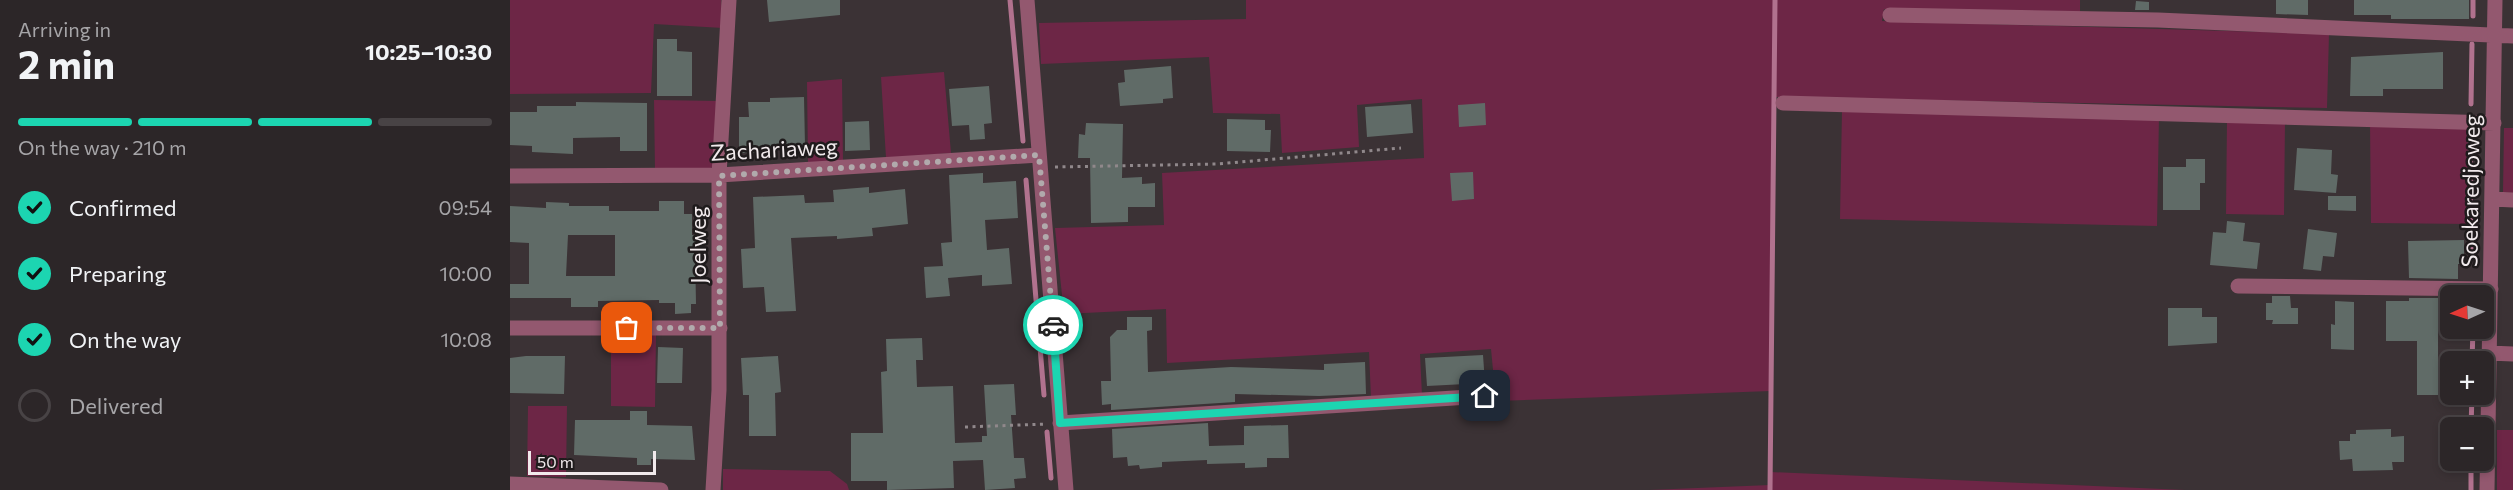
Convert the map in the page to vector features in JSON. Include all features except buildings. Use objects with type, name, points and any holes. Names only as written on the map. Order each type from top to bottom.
[{"type":"street","name":"Joelweg","points":[[713,490],[720,328],[719,176],[729,0]]},
{"type":"street","points":[[1027,0],[1066,490]]},
{"type":"street","name":"Soekaredjoweg","points":[[2491,285],[2495,0]]},
{"type":"street","points":[[1890,15],[2158,20],[2513,36]]},
{"type":"street","points":[[1783,103],[2494,123]]},
{"type":"street","name":"Zachariaweg","points":[[510,176],[719,176],[1040,161]]},
{"type":"street","points":[[2493,199],[2513,200]]},
{"type":"street","points":[[2238,286],[2440,288]]},
{"type":"street","points":[[510,328],[720,328]]},
{"type":"street","points":[[2494,353],[2513,354]]},
{"type":"street","points":[[1060,423],[1485,396]]},
{"type":"street","name":"Soekaredjoweg","points":[[2487,490],[2488,405]]},
{"type":"street","points":[[510,484],[661,490]]},
{"type":"path","points":[[1040,161],[1217,164],[1401,148]]},
{"type":"path","points":[[965,427],[1060,423]]},
{"type":"shaded area","points":[[510,0],[721,0],[723,28],[654,24],[651,93],[510,94]]},
{"type":"shaded area","points":[[1246,0],[2080,0],[2080,13],[1884,9],[1882,21],[2329,34],[2327,108],[1775,97],[1771,391],[1496,401],[1491,349],[1420,354],[1422,395],[1371,398],[1369,352],[1167,363],[1166,309],[1064,314],[1055,228],[1164,225],[1162,173],[1424,158],[1422,99],[1357,105],[1359,147],[1282,153],[1280,114],[1213,113],[1209,57],[1041,64],[1039,23],[1246,19]]},
{"type":"shaded area","points":[[944,72],[951,153],[886,158],[881,77]]},
{"type":"shaded area","points":[[842,79],[843,162],[808,163],[807,82]]},
{"type":"shaded area","points":[[654,100],[720,101],[715,165],[708,170],[655,171]]},
{"type":"shaded area","points":[[1842,110],[2159,116],[2157,226],[1840,219]]},
{"type":"shaded area","points":[[2227,119],[2285,121],[2284,215],[2226,214]]},
{"type":"shaded area","points":[[2370,122],[2470,125],[2471,224],[2371,223]]},
{"type":"shaded area","points":[[2504,128],[2513,128],[2513,193],[2503,192]]},
{"type":"shaded area","points":[[611,335],[656,335],[655,407],[611,406]]},
{"type":"shaded area","points":[[528,406],[567,406],[566,477],[527,476]]},
{"type":"shaded area","points":[[2497,430],[2513,430],[2513,490],[2497,490]]},
{"type":"shaded area","points":[[723,469],[830,471],[847,484],[849,490],[723,490]]},
{"type":"shaded area","points":[[1770,472],[2185,490],[1649,490],[1770,485]]},
{"type":"waterway","points":[[1010,0],[1023,141]]},
{"type":"waterway","points":[[1770,490],[1775,0]]},
{"type":"waterway","points":[[2473,0],[2473,16]]},
{"type":"waterway","points":[[2471,104],[2472,44]]},
{"type":"waterway","points":[[2470,130],[2471,255]]},
{"type":"waterway","points":[[1026,180],[1044,395]]},
{"type":"waterway","points":[[2472,351],[2473,339]]},
{"type":"waterway","points":[[2471,417],[2472,405]]},
{"type":"waterway","points":[[1047,432],[1051,478]]},
{"type":"waterway","points":[[2471,471],[2471,490]]},
{"type":"way so far","points":[[627,328],[720,328],[719,176],[1039,155],[1053,325]]},
{"type":"route","points":[[1053,325],[1060,423],[1485,396]]}]
